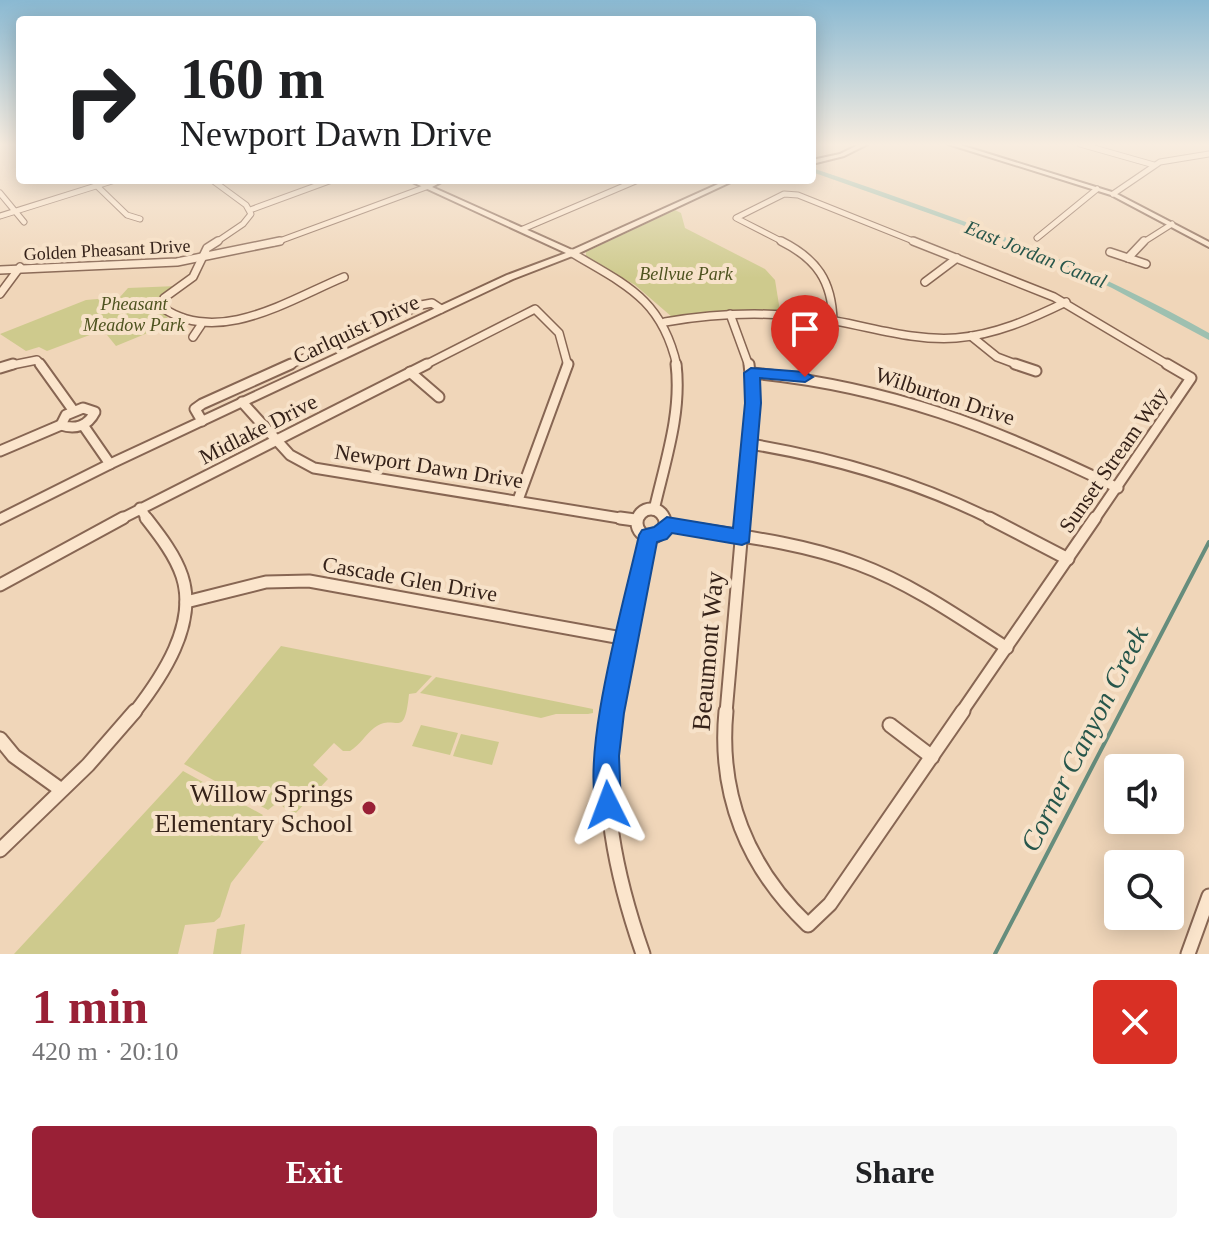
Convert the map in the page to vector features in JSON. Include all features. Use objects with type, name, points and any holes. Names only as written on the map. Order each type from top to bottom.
[{"type":"street","points":[[0,216],[89,189]]},
{"type":"street","points":[[100,189],[127,215],[140,219]]},
{"type":"street","points":[[222,189],[250,210]]},
{"type":"street","points":[[250,210],[309,189]]},
{"type":"street","name":"Golden Pheasant Drive","points":[[0,270],[202,259],[264,247],[313,233],[422,189]]},
{"type":"street","points":[[430,189],[572,253],[633,288],[665,322],[678,360],[679,388],[654,510]]},
{"type":"street","points":[[523,229],[618,189]]},
{"type":"street","name":"Carlquist Drive","points":[[0,519],[441,309],[713,189]]},
{"type":"street","points":[[1037,238],[1097,189],[1113,194],[1209,245]]},
{"type":"street","points":[[1113,194],[1125,189]]},
{"type":"street","points":[[579,192],[593,199]]},
{"type":"street","points":[[0,193],[24,222]]},
{"type":"street","name":"Sunset Stream Way","points":[[808,925],[830,904],[1191,378],[1066,302],[789,193],[735,219],[791,247],[817,265],[833,290],[833,321]]},
{"type":"street","points":[[250,210],[248,220],[207,248],[193,277],[167,295],[162,305],[177,320],[201,325],[238,319],[344,277]]},
{"type":"street","points":[[1128,258],[1149,236],[1172,224]]},
{"type":"street","points":[[1110,252],[1146,264]]},
{"type":"street","points":[[925,282],[957,258]]},
{"type":"street","points":[[0,294],[20,267]]},
{"type":"street","points":[[665,322],[730,314],[784,314],[919,337],[971,336],[1017,326],[1066,302]]},
{"type":"street","points":[[202,421],[195,409],[202,404],[421,305],[432,303],[441,309]]},
{"type":"street","name":"Midlake Drive","points":[[0,585],[140,508],[535,309],[561,334],[567,349],[568,366],[518,500]]},
{"type":"street","name":"Beaumont Way","points":[[730,314],[751,373],[753,403],[724,731],[724,765],[735,815],[756,861],[780,898],[808,925]]},
{"type":"street","points":[[193,337],[201,325]]},
{"type":"street","points":[[971,336],[997,357],[1036,371]]},
{"type":"street","points":[[0,368],[20,361],[37,360],[73,410]]},
{"type":"street","points":[[410,372],[439,397]]},
{"type":"street","name":"Wilburton Drive","points":[[751,373],[841,382],[948,412],[1016,438],[1118,488]]},
{"type":"street","name":"Newport Dawn Drive","points":[[242,402],[297,460],[314,468],[635,520]]},
{"type":"street","points":[[0,451],[61,425],[69,428],[83,425],[95,412],[87,408],[73,410],[63,417],[61,425]]},
{"type":"street","points":[[83,425],[110,464]]},
{"type":"street","points":[[750,444],[823,456],[901,478],[982,512],[1068,559]]},
{"type":"street","points":[[0,850],[120,730],[152,689],[175,650],[186,602],[177,563],[140,508]]},
{"type":"street","points":[[654,510],[665,516],[667,525],[660,534],[649,535],[638,529],[635,520],[642,512],[654,510]]},
{"type":"street","points":[[667,525],[816,551],[875,570],[936,602],[1007,648]]},
{"type":"street","points":[[643,954],[616,861],[606,780],[612,713],[649,535]]},
{"type":"street","name":"Cascade Glen Drive","points":[[186,602],[266,582],[309,581],[627,639]]},
{"type":"street","points":[[890,725],[932,757]]},
{"type":"street","points":[[0,739],[14,756],[60,789]]},
{"type":"street","points":[[1191,952],[1209,896]]},
{"type":"green space","name":"Bellvue Park","points":[[675,210],[681,213],[685,228],[765,269],[775,280],[780,311],[726,311],[672,317],[635,285],[586,257],[586,252]]},
{"type":"green space","name":"Pheasant Meadow Park","points":[[177,286],[159,299],[157,305],[172,323],[116,346],[103,330],[47,351],[39,347],[26,351],[0,334],[86,300],[120,297],[128,288]]},
{"type":"green space","points":[[281,646],[432,676],[416,693],[409,694],[402,722],[382,724],[350,751],[343,751],[334,743],[313,765],[328,779],[293,816],[278,802],[268,810],[184,764]]},
{"type":"green space","points":[[436,677],[593,709],[593,713],[556,714],[541,718],[420,693]]},
{"type":"green space","points":[[421,725],[458,733],[450,755],[412,746]]},
{"type":"green space","points":[[461,734],[499,742],[492,765],[453,756]]},
{"type":"green space","points":[[183,771],[263,815],[253,826],[263,835],[264,841],[231,883],[220,917],[214,922],[185,925],[178,954],[14,954]]},
{"type":"green space","points":[[245,924],[241,954],[213,954],[217,929]]},
{"type":"waterway","name":"East Jordan Canal","points":[[864,189],[1065,264],[1162,310],[1209,337]]},
{"type":"waterway","name":"Corner Canyon Creek","points":[[995,954],[1209,542]]},
{"type":"place","name":"Willow Springs Elementary School","points":[[369,808]]},
{"type":"route","points":[[608,805],[607,756],[612,713],[649,535],[660,534],[667,525],[742,537],[753,403],[751,373],[805,377]]}]
